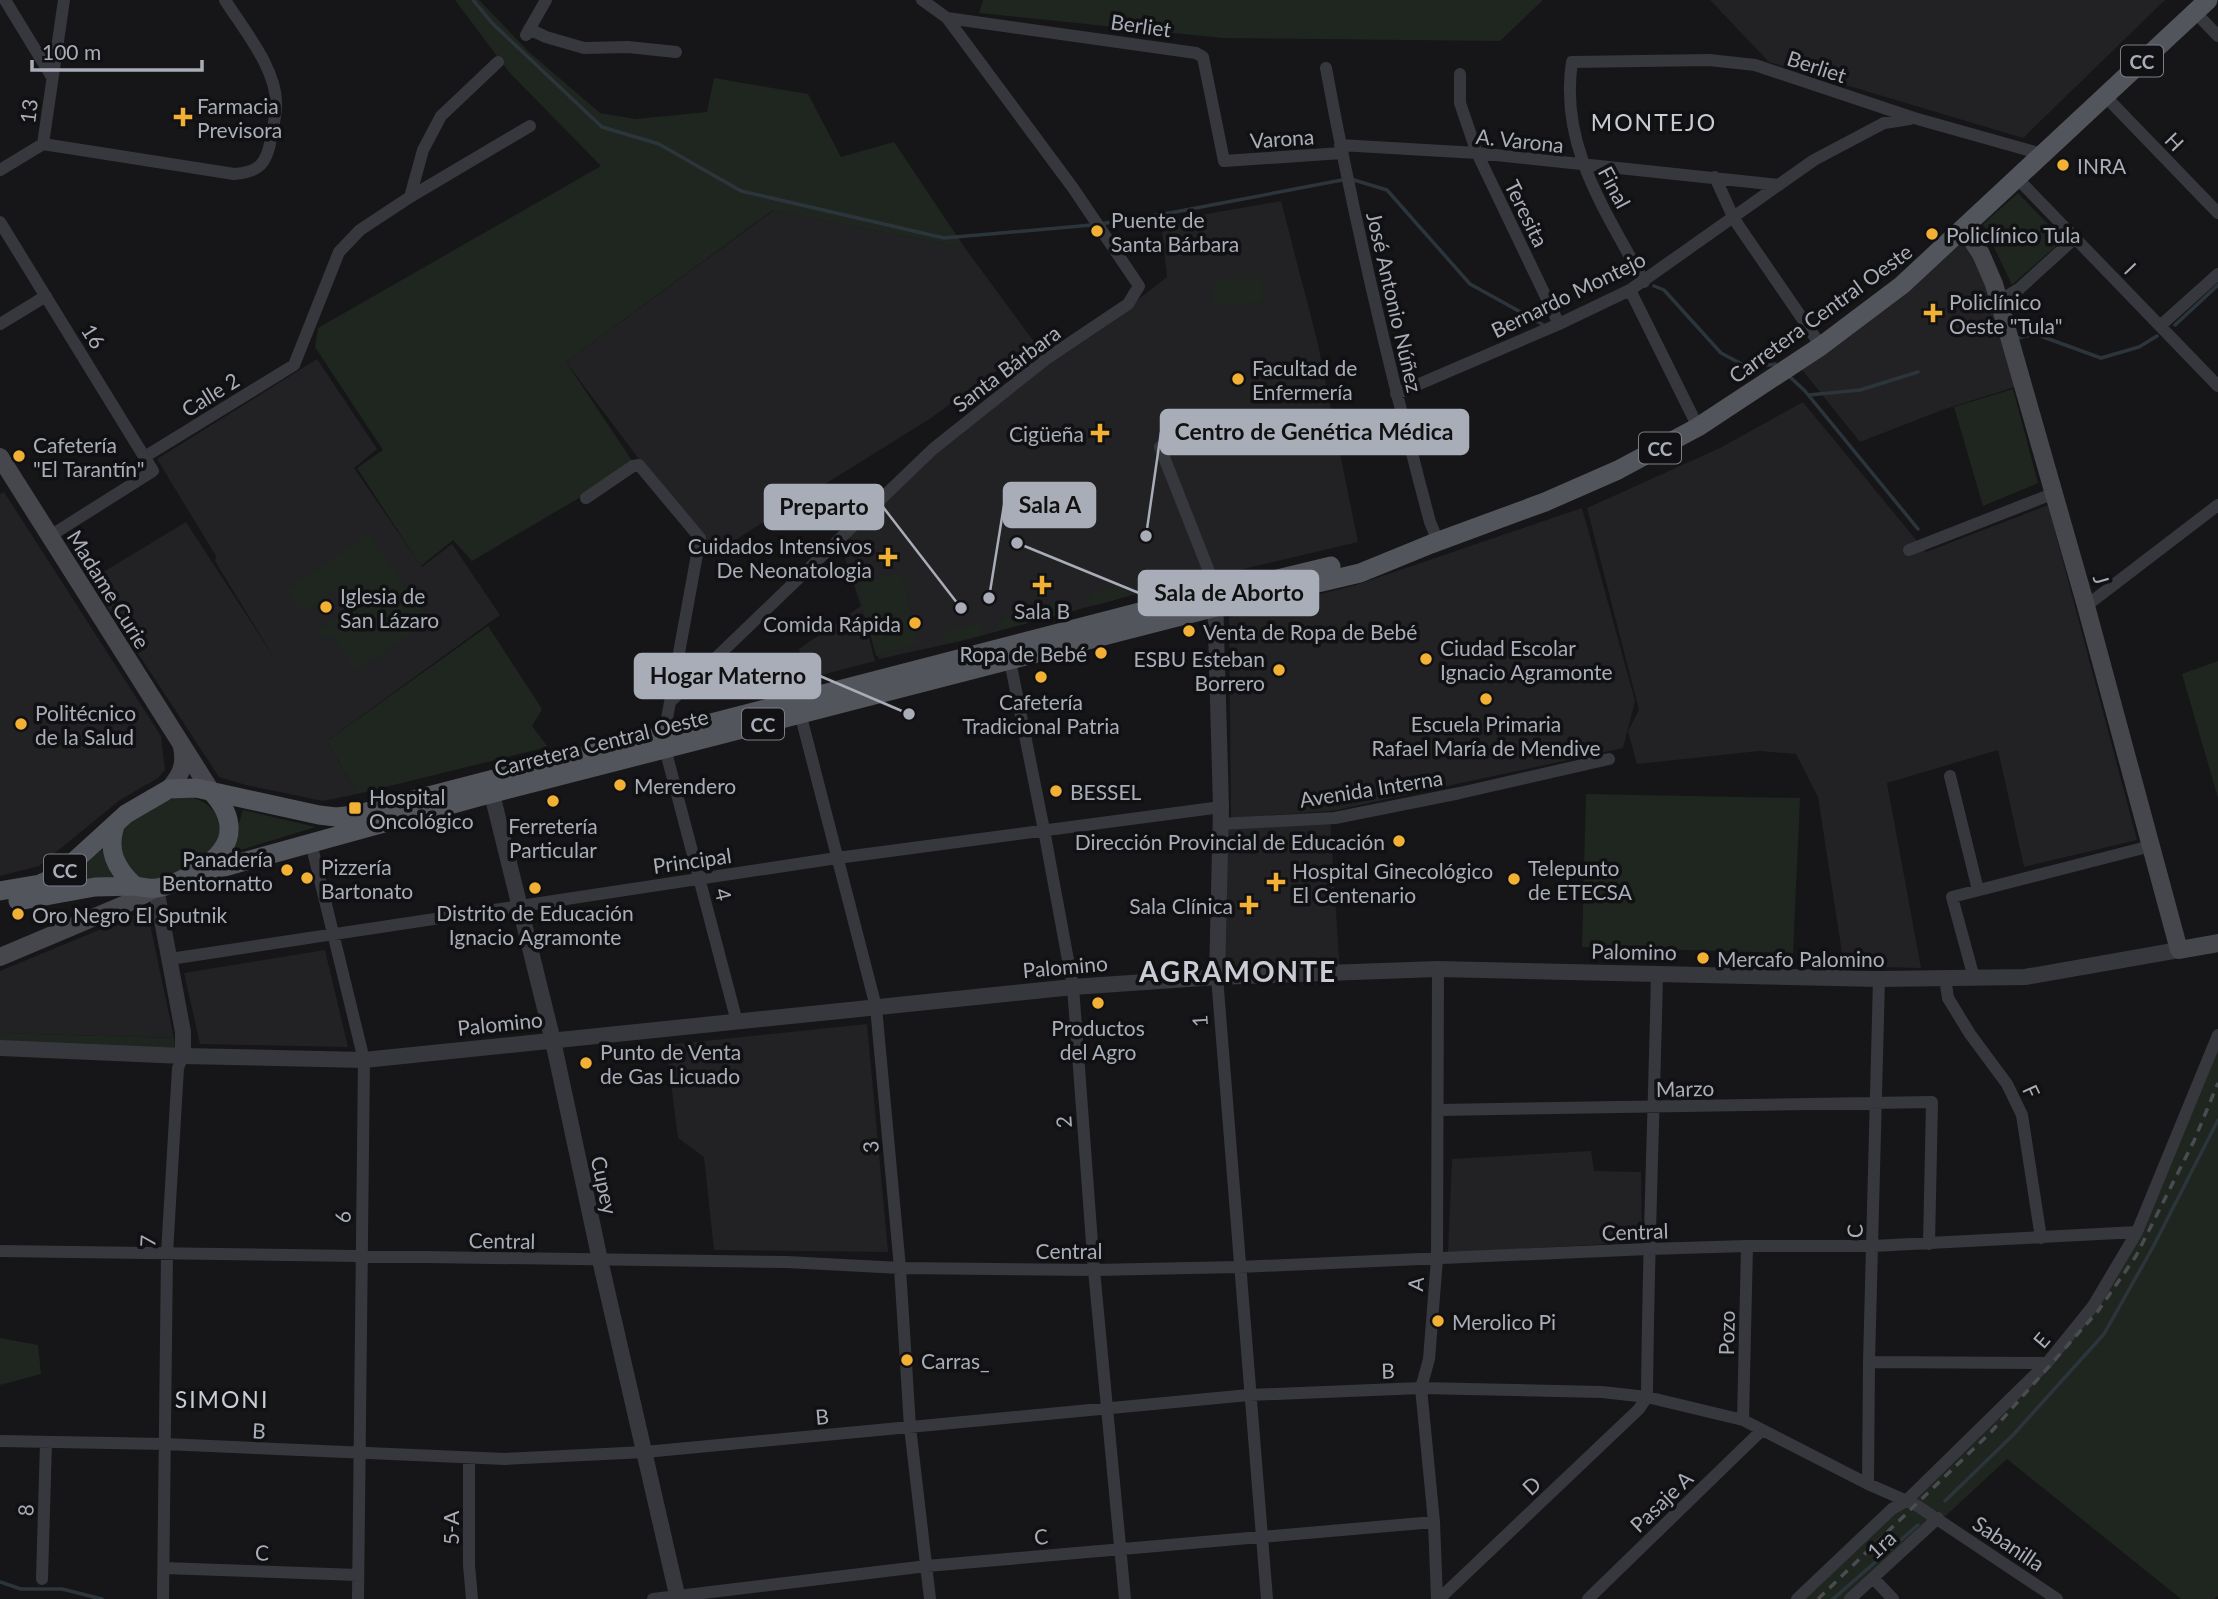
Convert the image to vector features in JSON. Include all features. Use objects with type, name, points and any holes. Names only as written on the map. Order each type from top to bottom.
[{"type":"main road","name":"Carretera Central Oeste","points":[[211,791],[336,817],[490,787],[1434,542],[1545,502],[1618,470],[1699,427],[1821,346],[1902,285],[2201,6]]},
{"type":"main road","name":"J","points":[[1964,228],[1981,254],[1994,284],[2086,606],[2179,950]]},
{"type":"main road","name":"Madame Curie","points":[[0,457],[211,791]]},
{"type":"main road","points":[[169,789],[185,763],[182,744]]},
{"type":"main road","name":"Carretera Central Oeste","points":[[188,877],[312,843],[490,787]]},
{"type":"main road","name":"CC","points":[[0,891],[40,884],[58,876],[135,806],[169,789],[196,788],[211,791]]},
{"type":"main road","points":[[211,791],[228,818],[229,831]]},
{"type":"main road","points":[[229,831],[240,799]]},
{"type":"main road","name":"CC","points":[[116,823],[112,834],[112,855],[124,876],[135,886]]},
{"type":"main road","name":"CC","points":[[0,904],[95,887],[156,888],[188,877],[213,860],[223,849],[229,831]]},
{"type":"main road","points":[[0,957],[128,903],[156,888]]},
{"type":"main road","name":"Palomino","points":[[2179,950],[2218,943]]},
{"type":"street","points":[[5,0],[51,77]]},
{"type":"street","name":"13","points":[[43,144],[64,0]]},
{"type":"street","points":[[0,170],[43,144],[234,174],[252,173],[263,163],[270,146],[276,104],[274,85],[267,66],[225,0]]},
{"type":"street","points":[[546,0],[527,32],[584,48],[628,47],[676,52]]},
{"type":"street","name":"Santa Bárbara","points":[[671,701],[933,449],[1046,359],[1128,304],[1139,286],[1084,205],[947,18],[931,2]]},
{"type":"street","points":[[2201,6],[2218,36]]},
{"type":"street","name":"Berliet","points":[[947,18],[1196,52],[1203,57],[1224,161]]},
{"type":"street","name":"Berliet","points":[[1572,62],[1709,60],[1755,65],[1914,118],[2042,154]]},
{"type":"street","points":[[410,197],[423,150],[440,116],[498,62]]},
{"type":"street","name":"Final","points":[[1572,62],[1569,106],[1583,166],[1644,282]]},
{"type":"street","name":"José Antonio Núñez","points":[[1325,68],[1396,394],[1434,542]]},
{"type":"street","name":"Teresita","points":[[1460,74],[1460,103],[1477,153],[1559,324]]},
{"type":"street","name":"H","points":[[2105,96],[2218,213]]},
{"type":"street","name":"Bernardo Montejo","points":[[1396,394],[1559,324],[1630,290],[1779,185],[1861,134],[1884,122],[1914,118]]},
{"type":"street","points":[[410,197],[530,126]]},
{"type":"street","name":"Varona","points":[[1224,161],[1341,149]]},
{"type":"street","name":"A. Varona","points":[[1341,149],[1477,153],[1779,185]]},
{"type":"street","points":[[1715,177],[1734,219],[1821,346]]},
{"type":"street","name":"I","points":[[2017,178],[2218,386]]},
{"type":"street","name":"Calle 2","points":[[146,456],[294,365],[340,252],[360,230],[410,197]]},
{"type":"street","name":"16","points":[[0,222],[153,471],[50,536]]},
{"type":"street","points":[[1998,301],[2020,289],[2075,238]]},
{"type":"street","points":[[2160,326],[2218,274]]},
{"type":"street","points":[[1630,290],[1699,427]]},
{"type":"street","points":[[0,324],[46,296]]},
{"type":"street","name":"1","points":[[1160,447],[1212,579],[1215,600],[1220,815],[1217,977],[1267,1599]]},
{"type":"street","points":[[586,498],[639,465],[700,538],[665,742]]},
{"type":"street","points":[[1909,550],[2052,494]]},
{"type":"street","points":[[2086,606],[2218,505]]},
{"type":"street","name":"2","points":[[1008,654],[1073,987],[1094,1270],[1125,1599]]},
{"type":"street","name":"3","points":[[798,707],[876,1007],[900,1268],[910,1427],[930,1599]]},
{"type":"street","name":"4","points":[[665,742],[737,1022]]},
{"type":"street","name":"Avenida Interna","points":[[1220,815],[1335,818],[1609,759]]},
{"type":"street","points":[[1950,776],[1978,890]]},
{"type":"street","name":"Cupey","points":[[490,787],[553,1041],[678,1598]]},
{"type":"street","name":"Principal","points":[[170,959],[837,858],[1044,830],[1220,815]]},
{"type":"street","name":"6","points":[[312,843],[364,1060],[358,1599]]},
{"type":"street","points":[[1974,978],[1952,897],[2151,846]]},
{"type":"street","name":"7","points":[[156,888],[183,1032],[183,1056],[178,1068],[167,1253],[163,1599]]},
{"type":"street","name":"Palomino","points":[[0,1048],[364,1060],[1073,987],[1217,977],[1438,969],[1879,979],[2025,977],[2179,950]]},
{"type":"street","name":"A","points":[[1438,969],[1437,1259],[1429,1359],[1421,1388],[1434,1522],[1438,1599]]},
{"type":"street","points":[[1647,1398],[1648,1249],[1657,974]]},
{"type":"street","name":"F","points":[[1945,978],[1948,998],[1970,1034],[2007,1084],[2022,1115],[2041,1238]]},
{"type":"street","name":"C","points":[[1868,1484],[1868,1362],[1879,979]]},
{"type":"street","name":"E","points":[[1797,1599],[1892,1509],[1906,1501],[2047,1363],[2093,1306],[2137,1232],[2218,1035]]},
{"type":"street","name":"Marzo","points":[[1438,1110],[1932,1102],[1929,1244]]},
{"type":"street","name":"Central","points":[[0,1251],[787,1262],[900,1268],[1094,1270],[1239,1267],[1648,1249],[1929,1244],[2137,1232]]},
{"type":"street","name":"Pozo","points":[[1743,1420],[1747,1246]]},
{"type":"street","points":[[1868,1362],[2047,1363]]},
{"type":"street","name":"B","points":[[0,1441],[165,1444],[505,1459],[645,1452],[1249,1395],[1421,1388],[1602,1392],[1647,1398],[1743,1420],[1938,1518]]},
{"type":"street","name":"D","points":[[1438,1599],[1639,1409],[1647,1398]]},
{"type":"street","name":"Pasaje A","points":[[1588,1599],[1761,1431]]},
{"type":"street","name":"8","points":[[42,1578],[46,1442]]},
{"type":"street","name":"5-A","points":[[469,1458],[469,1565],[472,1599]]},
{"type":"street","name":"1ra","points":[[1850,1599],[1938,1518]]},
{"type":"street","name":"Sabanilla","points":[[1938,1518],[2057,1599]]},
{"type":"street","name":"C","points":[[653,1599],[927,1566],[1434,1522]]},
{"type":"street","name":"C","points":[[164,1568],[358,1575]]},
{"type":"street","points":[[1872,1578],[1893,1599]]},
{"type":"shaded area","points":[[455,0],[479,0],[529,52],[600,113],[636,119],[707,112],[714,78],[808,94],[841,157],[894,142],[965,248],[773,210],[566,362],[635,465],[472,561],[453,540],[421,566],[357,468],[383,450],[315,347],[318,328],[601,166],[509,72]]},
{"type":"shaded area","points":[[983,0],[1543,0],[1500,41],[1222,38],[979,13]]},
{"type":"shaded area","points":[[1710,0],[2165,0],[2023,138],[1769,62]]},
{"type":"shaded area","points":[[2018,193],[2063,240],[2012,285],[1983,224]]},
{"type":"shaded area","points":[[1281,201],[1317,340],[1358,542],[879,659],[861,607],[875,661],[806,679],[799,649],[861,606],[840,543],[933,456],[1049,362],[1094,334],[1167,277],[1161,222]]},
{"type":"shaded area","points":[[774,210],[965,248],[1035,343],[928,420],[711,555],[566,362]]},
{"type":"shaded area","name":"Policlínico Oeste \"Tula\"","points":[[1964,228],[1981,254],[2021,385],[1942,410],[1860,442],[1796,362]]},
{"type":"shaded area","points":[[1262,277],[1263,302],[1214,305],[1213,281]]},
{"type":"shaded area","points":[[317,359],[377,449],[354,468],[422,567],[452,544],[500,615],[327,741],[357,794],[323,801],[219,777],[90,580],[186,522],[275,659],[157,459]]},
{"type":"shaded area","points":[[2013,389],[2038,483],[1983,506],[1954,407]]},
{"type":"shaded area","points":[[1803,402],[1926,552],[2048,505],[2137,840],[2024,867],[1998,750],[1887,783],[1921,968],[1844,966],[1818,797],[1796,754],[1759,751],[1637,764],[1628,731],[1639,710],[1587,508],[1720,448]]},
{"type":"shaded area","points":[[4,492],[161,736],[165,770],[158,778],[120,800],[39,866],[0,876],[0,494]]},
{"type":"shaded area","name":"Ciudad Escolar Ignacio Agramonte","points":[[1582,508],[1635,701],[1623,748],[1332,811],[1231,818],[1229,617],[1356,585]]},
{"type":"shaded area","points":[[369,534],[429,622],[356,671],[331,635],[324,639],[318,630],[349,608],[337,591],[303,614],[286,590]]},
{"type":"shaded area","points":[[901,572],[918,644],[876,656],[857,584]]},
{"type":"shaded area","points":[[1126,585],[1129,596],[1092,606],[1088,597],[1092,593]]},
{"type":"shaded area","points":[[1060,602],[1070,603],[1080,609],[994,632],[998,624],[1013,614]]},
{"type":"shaded area","points":[[980,623],[984,627],[981,636],[945,644],[941,633]]},
{"type":"shaded area","points":[[488,626],[542,709],[532,726],[548,747],[357,794],[327,741]]},
{"type":"shaded area","points":[[2218,661],[2218,798],[2182,674]]},
{"type":"shaded area","points":[[1586,794],[1800,798],[1793,953],[1582,947]]},
{"type":"shaded area","points":[[181,796],[194,798],[213,810],[221,829],[215,849],[198,862],[157,880],[145,880],[126,870],[118,843],[125,827],[142,813]]},
{"type":"shaded area","points":[[243,810],[316,827],[230,853]]},
{"type":"shaded area","name":"Hospital Ginecológico El Centenario","points":[[1330,818],[1340,973],[1217,977],[1220,824]]},
{"type":"shaded area","points":[[102,849],[116,878],[61,885]]},
{"type":"shaded area","points":[[147,910],[174,1038],[0,1033],[0,971]]},
{"type":"shaded area","points":[[325,950],[348,1047],[200,1044],[184,973]]},
{"type":"shaded area","points":[[867,1024],[888,1252],[714,1250],[704,1157],[678,1138],[666,1045]]},
{"type":"shaded area","points":[[0,1033],[174,1038],[175,1048],[0,1043]]},
{"type":"shaded area","points":[[2218,1035],[2218,1596],[2214,1599],[2181,1599],[2007,1459],[1856,1599],[1805,1599],[2036,1368],[2097,1295],[2170,1155]]},
{"type":"shaded area","points":[[1591,1151],[1594,1171],[1641,1172],[1642,1242],[1448,1253],[1452,1159]]},
{"type":"shaded area","points":[[0,1338],[38,1345],[41,1374],[0,1385]]},
{"type":"waterway","points":[[473,0],[492,23],[602,127],[659,144],[741,191],[944,238],[1092,225]]},
{"type":"waterway","points":[[1100,224],[1342,180]]},
{"type":"waterway","points":[[1354,180],[1387,190],[1470,284],[1542,324]]},
{"type":"waterway","points":[[2175,325],[2218,285]]},
{"type":"waterway","points":[[1654,286],[1664,290],[1721,353],[1749,368],[1775,364],[1778,366]]},
{"type":"waterway","points":[[2018,338],[2035,334],[2101,358],[2139,347],[2157,336]]},
{"type":"waterway","points":[[1809,395],[1860,390],[1918,372]]},
{"type":"waterway","points":[[1789,376],[1805,391],[1918,529]]},
{"type":"waterway","points":[[1945,1501],[2013,1435],[2104,1334],[2153,1247],[2218,1120]]},
{"type":"waterway","points":[[1833,1599],[1918,1525]]},
{"type":"waterway","name":"Cupey","points":[[0,1582],[21,1589],[62,1589],[102,1599]]},
{"type":"railway","points":[[1818,1599],[1991,1432],[2098,1311],[2136,1256],[2194,1141],[2218,1083]]},
{"type":"place","name":"Farmacia Previsora","points":[[183,117]]},
{"type":"place","name":"INRA","points":[[2063,165]]},
{"type":"place","name":"Puente de Santa Bárbara","points":[[1097,231]]},
{"type":"place","name":"Policlínico Tula","points":[[1932,234]]},
{"type":"place","name":"Policlínico Oeste \"Tula\"","points":[[1933,313]]},
{"type":"place","name":"Facultad de Enfermería","points":[[1238,379]]},
{"type":"place","name":"Cigüeña","points":[[1100,433]]},
{"type":"place","name":"Cafetería \"El Tarantín\"","points":[[19,456]]},
{"type":"place","name":"Centro de Genética Médica","points":[[1146,536]]},
{"type":"place","name":"Sala de Aborto","points":[[1017,543]]},
{"type":"place","name":"Cuidados Intensivos De Neonatologia","points":[[888,557]]},
{"type":"place","name":"Sala B","points":[[1042,585]]},
{"type":"place","name":"Sala A","points":[[989,598]]},
{"type":"place","name":"Iglesia de San Lázaro","points":[[326,607]]},
{"type":"place","name":"Preparto","points":[[961,608]]},
{"type":"place","name":"Comida Rápida","points":[[915,623]]},
{"type":"place","name":"Venta de Ropa de Bebé","points":[[1189,631]]},
{"type":"place","name":"Ropa de Bebé","points":[[1101,653]]},
{"type":"place","name":"Ciudad Escolar Ignacio Agramonte","points":[[1426,659]]},
{"type":"place","name":"ESBU Esteban Borrero","points":[[1279,670]]},
{"type":"place","name":"Cafetería Tradicional Patria","points":[[1041,677]]},
{"type":"place","name":"Escuela Primaria Rafael María de Mendive","points":[[1486,699]]},
{"type":"place","name":"Hogar Materno","points":[[909,714]]},
{"type":"place","name":"Politécnico de la Salud","points":[[21,724]]},
{"type":"place","name":"Merendero","points":[[620,785]]},
{"type":"place","name":"BESSEL","points":[[1056,791]]},
{"type":"place","name":"Ferretería Particular","points":[[553,801]]},
{"type":"place","name":"Hospital Oncológico","points":[[355,808]]},
{"type":"place","name":"Dirección Provincial de Educación","points":[[1399,841]]},
{"type":"place","name":"Panadería Bentornatto","points":[[287,870]]},
{"type":"place","name":"Pizzería Bartonato","points":[[307,878]]},
{"type":"place","name":"Telepunto de ETECSA","points":[[1514,879]]},
{"type":"place","name":"Hospital Ginecológico El Centenario","points":[[1276,882]]},
{"type":"place","name":"Distrito de Educación Ignacio Agramonte","points":[[535,888]]},
{"type":"place","name":"Sala Clínica","points":[[1249,905]]},
{"type":"place","name":"Oro Negro El Sputnik","points":[[18,914]]},
{"type":"place","name":"Mercafo Palomino","points":[[1703,958]]},
{"type":"place","name":"Productos del Agro","points":[[1098,1003]]},
{"type":"place","name":"Punto de Venta de Gas Licuado","points":[[586,1063]]},
{"type":"place","name":"Merolico Pi","points":[[1438,1321]]},
{"type":"place","name":"Carras_","points":[[907,1360]]},
{"type":"district","name":"MONTEJO","points":[[1654,122]]},
{"type":"district","name":"AGRAMONTE","points":[[1238,971]]},
{"type":"district","name":"SIMONI","points":[[222,1399]]}]
